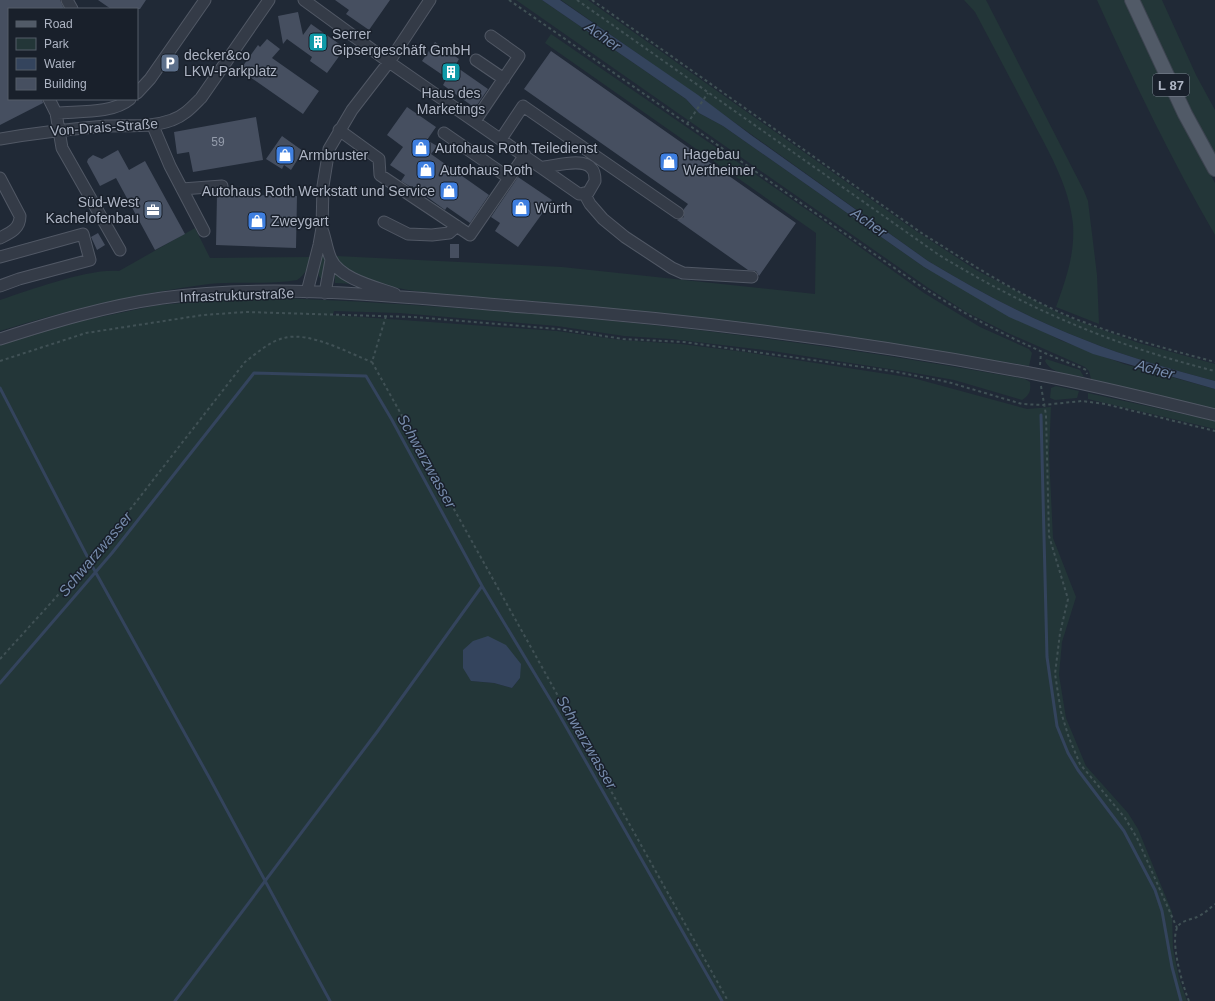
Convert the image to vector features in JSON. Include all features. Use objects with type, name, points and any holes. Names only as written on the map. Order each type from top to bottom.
[{"type":"main road","name":"L 87","points":[[1132,0],[1185,114],[1215,169]]},
{"type":"street","points":[[138,92],[150,79],[205,0]]},
{"type":"street","name":"Von-Drais-Straße","points":[[0,139],[60,130],[108,126],[153,126],[174,119],[190,110],[201,98],[270,0]]},
{"type":"street","points":[[304,0],[389,62],[544,167],[580,194],[588,193],[596,181],[594,170],[588,164],[581,162],[544,167]]},
{"type":"street","points":[[307,292],[322,228],[326,166],[329,149],[339,130],[389,62],[430,0]]},
{"type":"street","points":[[475,121],[519,56],[491,36]]},
{"type":"street","points":[[476,60],[504,78]]},
{"type":"street","points":[[50,100],[56,113],[62,148],[120,250]]},
{"type":"street","points":[[56,113],[98,110],[124,101]]},
{"type":"street","points":[[501,139],[523,106],[678,213]]},
{"type":"street","points":[[153,126],[170,166],[204,231]]},
{"type":"street","points":[[339,130],[379,159],[380,175],[470,236],[525,155]]},
{"type":"street","points":[[444,133],[509,178]]},
{"type":"street","points":[[0,178],[20,216],[20,223],[15,230],[0,238],[4,256],[83,234],[90,260],[19,279],[0,286]]},
{"type":"street","points":[[182,189],[222,186]]},
{"type":"street","points":[[584,193],[590,204],[603,219],[626,237],[672,268],[683,273],[752,278]]},
{"type":"street","points":[[384,222],[408,234],[432,235],[449,233],[457,226]]},
{"type":"street","points":[[322,228],[331,260],[325,293]]},
{"type":"street","points":[[331,260],[348,276],[407,298]]},
{"type":"street","name":"Infrastrukturstraße","points":[[0,339],[86,313],[161,298],[250,292],[307,292],[407,298],[618,315],[826,339],[1041,375],[1215,415]]},
{"type":"path","points":[[509,0],[916,283],[958,310],[1041,353],[1086,370],[1087,378]]},
{"type":"path","points":[[577,0],[939,255],[978,278],[1077,327],[1143,352],[1215,371]]},
{"type":"path","points":[[592,0],[923,234],[970,264],[1022,293],[1072,317],[1119,334],[1215,362]]},
{"type":"path","points":[[687,124],[708,93]]},
{"type":"path","points":[[0,362],[86,333],[203,315],[246,312],[386,316],[558,329],[623,339],[684,342],[890,371],[948,382],[1022,404],[1043,405],[1082,401],[1105,404],[1215,431]]},
{"type":"path","points":[[372,362],[386,316]]},
{"type":"path","points":[[0,659],[97,552],[245,362],[264,348],[284,338],[298,337],[312,338],[372,362],[728,1001]]},
{"type":"path","points":[[1082,401],[1083,397]]},
{"type":"path","points":[[1043,405],[1046,415],[1049,536],[1068,599],[1060,633],[1055,674],[1061,712],[1069,738],[1080,764],[1125,818],[1131,828],[1176,928],[1175,936],[1178,967],[1189,1001]]},
{"type":"path","points":[[1176,928],[1181,924],[1199,916],[1215,904]]},
{"type":"green space","points":[[516,0],[542,0],[686,99],[699,113],[723,126],[924,267],[1060,340],[1124,364],[1215,389],[1215,410],[1091,379],[1089,371],[1085,367],[1008,333],[966,312],[927,287]]},
{"type":"green space","points":[[561,0],[588,0],[916,231],[976,270],[1059,313],[1078,321],[1139,343],[1215,364],[1215,381],[1133,357],[1065,332],[985,294],[928,261]]},
{"type":"green space","points":[[964,0],[986,0],[1084,191],[1088,201],[1097,275],[1099,324],[1056,307],[1066,276],[1073,246],[1073,224],[1067,195],[1050,154],[1029,114],[975,12]]},
{"type":"green space","points":[[1097,0],[1125,0],[1171,100],[1215,183],[1215,235],[1153,119]]},
{"type":"green space","points":[[1139,0],[1162,0],[1196,75],[1215,110],[1215,154],[1179,87]]},
{"type":"green space","points":[[551,34],[829,225],[924,293],[980,327],[1029,349],[1032,353],[1029,366],[833,336],[638,311],[413,291],[362,278],[345,268],[336,256],[562,267],[815,294],[816,233],[545,43]]},
{"type":"green space","points":[[195,228],[210,258],[311,257],[305,273],[297,280],[209,284],[156,292],[77,309],[0,331],[0,300],[76,276],[107,271],[119,271]]},
{"type":"green space","points":[[323,247],[326,265],[322,279],[320,278],[318,267]]},
{"type":"green space","points":[[335,271],[355,284],[335,283]]},
{"type":"green space","points":[[245,298],[336,300],[577,317],[802,343],[951,366],[1025,379],[1030,382],[1029,392],[1022,400],[954,380],[772,351],[671,339],[624,336],[557,326],[399,313],[334,311],[333,315],[557,331],[621,340],[681,344],[745,352],[913,378],[1027,409],[1051,407],[1049,454],[1053,538],[1076,597],[1062,642],[1059,675],[1066,718],[1086,766],[1128,813],[1138,829],[1172,912],[1173,948],[1179,978],[1187,1001],[0,1001],[0,345],[71,323],[158,305]],"holes":[[[520,678],[512,688],[494,683],[471,681]]]},
{"type":"green space","points":[[1046,359],[1080,370],[1084,377],[1067,374],[1052,369],[1045,361]]},
{"type":"green space","points":[[1056,386],[1079,391],[1077,398],[1055,400],[1050,398],[1051,388]]},
{"type":"green space","points":[[1088,393],[1215,421],[1215,429],[1088,399]]},
{"type":"water","name":"Acher","points":[[542,0],[560,0],[698,95],[751,135],[928,261],[985,294],[1044,323],[1085,340],[1117,352],[1215,381],[1215,389],[1093,354],[1009,317],[924,267],[723,126],[699,113],[686,99]]},
{"type":"water","points":[[488,636],[506,645],[521,664],[520,678],[512,688],[494,683],[471,681],[463,668],[463,650],[473,641]]},
{"type":"building","points":[[0,0],[60,0],[64,8],[8,8],[8,100],[42,100],[43,103],[0,125]]},
{"type":"building","points":[[98,0],[146,0],[140,9],[110,8]]},
{"type":"building","points":[[335,0],[390,0],[369,30],[346,14],[349,10]]},
{"type":"building","name":"Serrer Gipsergeschäft GmbH","points":[[298,12],[303,35],[311,24],[345,48],[327,73],[310,61],[312,57],[287,39],[283,44],[278,16]]},
{"type":"building","points":[[267,39],[280,49],[272,58],[319,91],[303,114],[240,70],[258,45],[260,47]]},
{"type":"building","name":"Haus des Marketings","points":[[435,42],[459,59],[455,66],[488,89],[475,108],[443,85],[447,78],[422,61]]},
{"type":"building","name":"Hagebau Wertheimer","points":[[551,51],[796,223],[759,276],[756,271],[748,270],[677,220],[684,217],[684,209],[688,204],[524,89]]},
{"type":"building","name":"Autohaus Roth","points":[[407,107],[436,127],[427,140],[437,146],[431,154],[489,195],[470,223],[447,207],[445,210],[412,186],[411,187],[401,181],[405,175],[390,165],[403,147],[387,135]]},
{"type":"building","points":[[256,117],[263,160],[193,172],[189,152],[177,154],[174,132]]},
{"type":"building","name":"Armbruster","points":[[282,136],[303,151],[291,170],[284,165],[282,169],[266,159]]},
{"type":"building","name":"Süd-West Kachelofenbau","points":[[118,150],[129,170],[145,161],[185,234],[155,250],[116,178],[100,186],[87,162],[88,159],[93,155],[102,159]]},
{"type":"building","name":"Würth","points":[[518,177],[552,200],[518,247],[495,231],[500,223],[491,217]]},
{"type":"building","name":"Zweygart","points":[[217,194],[297,196],[296,248],[216,245]]},
{"type":"building","points":[[98,233],[105,245],[97,250],[91,237]]},
{"type":"building","points":[[450,244],[459,244],[459,258],[450,258]]},
{"type":"waterway","name":"Schwarzwasser","points":[[0,683],[112,553],[254,373],[366,376],[392,420],[482,586],[556,709],[722,1001]]},
{"type":"waterway","points":[[0,388],[87,556]]},
{"type":"waterway","points":[[1041,415],[1047,657],[1057,726],[1068,753],[1078,770],[1124,831],[1155,890],[1162,911],[1172,967],[1181,1001]]},
{"type":"waterway","points":[[91,564],[210,779],[330,1001]]},
{"type":"waterway","points":[[175,1001],[377,732],[482,586]]},
{"type":"place","name":"Serrer Gipsergeschäft GmbH","points":[[318,42]]},
{"type":"place","name":"decker&co LKW-Parkplatz","points":[[170,63]]},
{"type":"place","name":"Haus des Marketings","points":[[451,72]]},
{"type":"place","name":"Autohaus Roth Teiledienst","points":[[421,148]]},
{"type":"place","name":"Armbruster","points":[[285,155]]},
{"type":"place","name":"Hagebau Wertheimer","points":[[669,162]]},
{"type":"place","name":"Autohaus Roth","points":[[426,170]]},
{"type":"place","name":"Autohaus Roth Werkstatt und Service","points":[[449,191]]},
{"type":"place","name":"Würth","points":[[521,208]]},
{"type":"place","name":"Süd-West Kachelofenbau","points":[[153,210]]},
{"type":"place","name":"Zweygart","points":[[257,221]]}]
